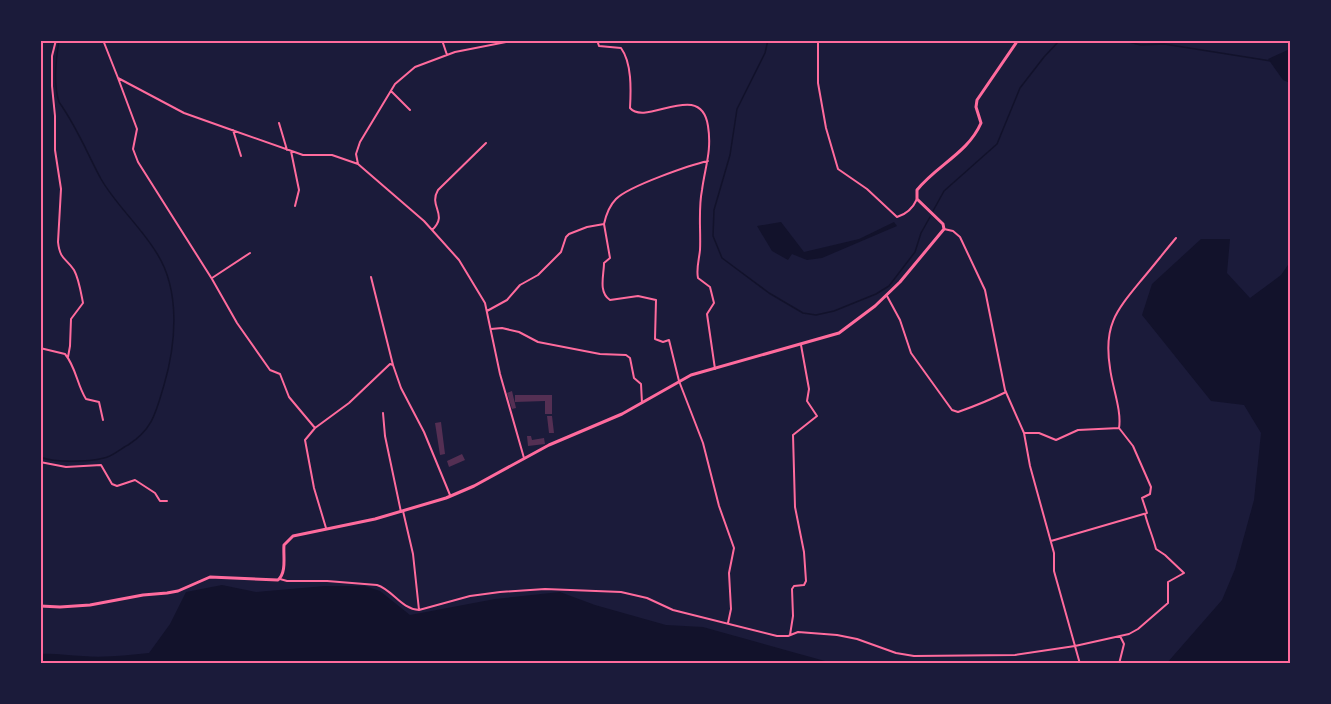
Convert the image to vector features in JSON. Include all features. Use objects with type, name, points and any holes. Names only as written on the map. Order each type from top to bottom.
[{"type":"main road","points":[[40,606],[90,605],[178,591],[210,577],[280,579],[284,547],[287,540],[293,536],[402,512],[450,496],[474,486],[549,445],[622,414],[692,375],[839,333],[886,296],[944,229],[943,224],[917,199],[916,195],[920,186],[957,155],[975,134],[981,123],[976,100],[1018,40]]},
{"type":"street","points":[[56,40],[52,56],[52,86],[55,150],[61,189],[58,242],[64,261],[76,273],[83,303],[71,319],[68,357],[81,392],[86,399],[99,402],[103,420]]},
{"type":"street","points":[[103,40],[137,129],[133,149],[138,162],[212,278],[237,323],[270,370],[280,374],[289,397],[315,428]]},
{"type":"street","points":[[442,40],[447,55]]},
{"type":"street","points":[[358,164],[357,148],[395,84],[415,67],[447,55],[511,41],[527,40]]},
{"type":"street","points":[[597,40],[599,46],[621,48],[624,51],[632,111],[638,113],[671,106],[691,105],[704,113],[709,137],[708,161],[701,190],[697,273],[698,278],[710,287],[714,303],[707,315],[715,369]]},
{"type":"street","points":[[818,40],[818,83],[826,128],[838,169],[867,189],[897,217],[904,215],[914,207],[917,199]]},
{"type":"street","points":[[118,78],[184,113],[303,155],[332,155],[358,164],[432,230],[459,260],[485,303],[500,374],[524,458]]},
{"type":"street","points":[[391,91],[410,110]]},
{"type":"street","points":[[279,123],[289,150],[299,190],[295,206]]},
{"type":"street","points":[[233,130],[241,156]]},
{"type":"street","points":[[432,230],[440,218],[434,199],[438,190],[486,143]]},
{"type":"street","points":[[708,161],[687,166],[651,180],[623,193],[615,200],[607,212],[604,224],[610,258],[604,262],[602,286],[610,300],[638,296],[656,300],[655,339],[663,342],[669,340],[679,381],[703,443],[719,506],[734,548],[729,573],[731,609],[728,623]]},
{"type":"street","points":[[487,311],[497,307],[520,285],[538,275],[561,252],[569,234],[604,224]]},
{"type":"street","points":[[944,229],[953,231],[960,237],[985,290],[1006,392],[1024,433],[1030,466],[1054,553],[1054,571],[1080,663]]},
{"type":"street","points":[[280,579],[377,585],[383,587],[404,605],[419,610],[470,596],[500,592],[574,589],[621,592],[647,598],[673,610],[777,636],[798,632],[837,635],[857,639],[896,653],[915,656],[1015,655],[1075,646],[1133,632],[1161,611],[1169,600],[1168,582],[1184,573],[1156,549],[1148,527],[1145,514],[1147,510],[1142,498],[1150,494],[1151,487],[1140,458],[1119,428],[1108,350],[1111,325],[1120,305],[1176,238]]},
{"type":"street","points":[[212,278],[250,253]]},
{"type":"street","points":[[371,277],[401,388],[424,432],[450,496]]},
{"type":"street","points":[[886,296],[900,320],[911,353],[952,410],[958,412],[981,405],[1006,392]]},
{"type":"street","points":[[491,329],[502,328],[519,332],[538,342],[600,354],[626,355],[630,358],[634,378],[641,384],[642,403]]},
{"type":"street","points":[[790,635],[793,616],[792,589],[794,586],[804,585],[806,581],[804,552],[795,507],[794,435],[817,416],[807,400],[809,389],[801,344]]},
{"type":"street","points":[[40,348],[65,354],[68,357]]},
{"type":"street","points":[[326,528],[314,488],[305,440],[315,428],[349,403],[390,364],[393,365]]},
{"type":"street","points":[[383,413],[385,436],[413,554],[419,610]]},
{"type":"street","points":[[1024,433],[1039,433],[1056,440],[1078,430],[1119,428]]},
{"type":"street","points":[[40,462],[66,467],[101,465],[112,484],[117,486],[135,480],[155,493],[160,501],[167,501]]},
{"type":"street","points":[[1050,541],[1145,514]]},
{"type":"street","points":[[1119,663],[1125,644],[1120,636]]},
{"type":"shaded area","points":[[1290,49],[1290,83],[1283,80],[1268,59]]},
{"type":"shaded area","points":[[781,222],[804,252],[859,239],[894,222],[897,226],[822,258],[807,260],[792,254],[788,260],[772,251],[757,226]]},
{"type":"shaded area","points":[[1201,239],[1230,239],[1227,273],[1250,298],[1281,275],[1290,262],[1290,663],[1167,663],[1222,600],[1235,569],[1254,500],[1261,433],[1244,405],[1211,401],[1142,315],[1152,284]]},
{"type":"shaded area","points":[[222,585],[256,592],[325,586],[365,586],[380,591],[410,615],[495,599],[560,592],[595,605],[666,625],[703,627],[832,663],[41,663],[41,654],[100,657],[149,653],[170,624],[186,592]]},
{"type":"building","points":[[512,391],[516,408],[512,409],[507,393]]},
{"type":"building","points":[[515,395],[552,395],[552,414],[545,414],[545,401],[515,402]]},
{"type":"building","points":[[547,416],[552,416],[554,433],[549,433]]},
{"type":"building","points":[[441,422],[445,454],[440,455],[435,423]]},
{"type":"building","points":[[527,436],[531,436],[532,440],[544,438],[545,444],[528,446]]},
{"type":"building","points":[[462,454],[465,460],[449,467],[447,461]]},
{"type":"waterway","points":[[40,457],[81,461],[110,456],[143,433],[156,412],[168,369],[174,317],[169,283],[156,252],[107,189],[77,130],[59,102],[56,79],[59,40]]},
{"type":"waterway","points":[[768,40],[765,53],[737,109],[730,155],[714,210],[713,236],[722,258],[769,293],[803,313],[816,315],[834,311],[876,294],[889,286],[915,252],[921,233],[930,217]]},
{"type":"waterway","points":[[933,211],[944,191],[997,144],[1020,88],[1060,40]]},
{"type":"waterway","points":[[1120,40],[1141,45],[1164,44],[1271,61]]}]
